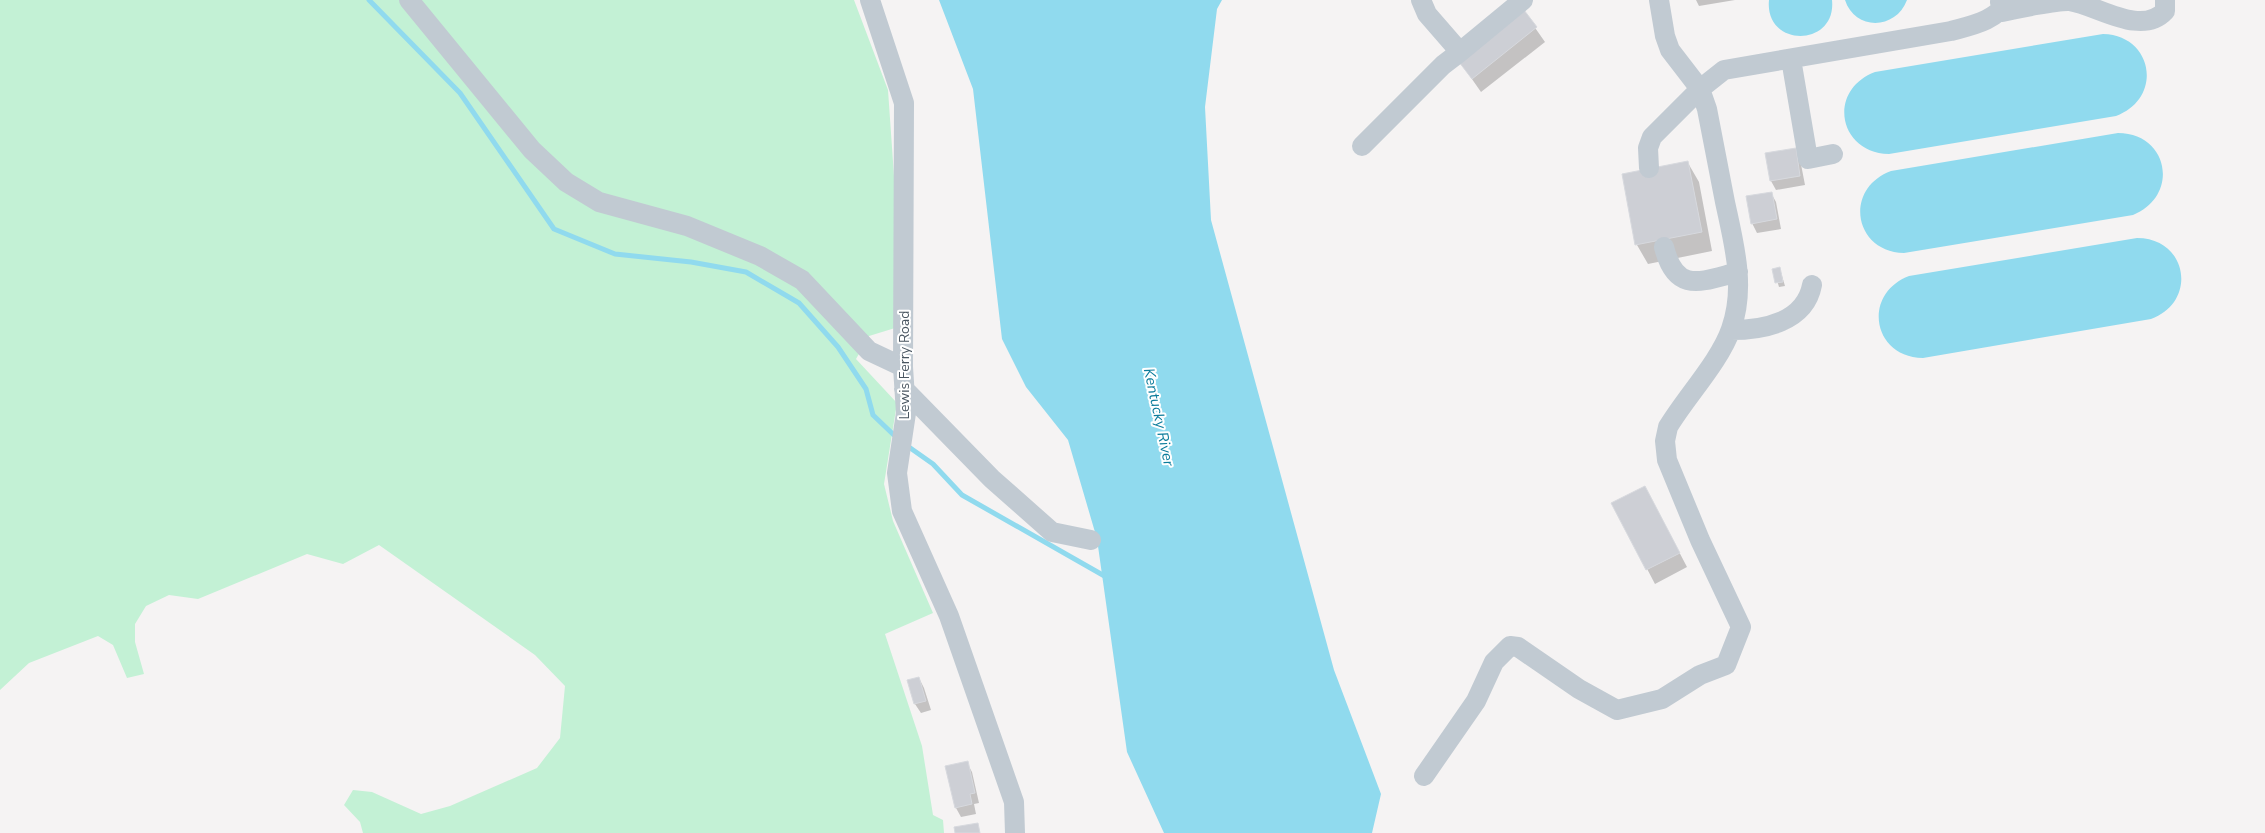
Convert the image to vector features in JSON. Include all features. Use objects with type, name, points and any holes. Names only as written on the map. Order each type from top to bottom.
[{"type":"street","points":[[409,0],[532,150],[566,182],[599,202],[687,226],[760,256],[802,280],[869,351],[903,367]]},
{"type":"street","name":"Lewis Ferry Road","points":[[870,0],[904,103],[903,367],[906,413],[897,473],[902,511],[949,616],[1014,802],[1014,833]]},
{"type":"street","points":[[1422,0],[1427,14],[1460,52]]},
{"type":"street","points":[[1362,146],[1443,64],[1523,0]]},
{"type":"street","points":[[1424,776],[1476,700],[1494,662],[1510,646],[1518,647],[1579,689],[1618,710],[1662,699],[1700,675],[1726,665],[1741,627],[1700,540],[1666,460],[1665,441],[1668,427],[1720,350],[1731,330],[1738,307],[1738,272],[1707,109],[1700,89],[1670,50],[1665,36],[1660,0]]},
{"type":"street","points":[[1649,168],[1648,148],[1652,137],[1700,89],[1724,70],[1951,31],[1979,23],[2003,4],[2070,0],[2133,21],[2160,16],[2165,11],[2165,0]]},
{"type":"street","points":[[1791,58],[1808,159],[1834,154]]},
{"type":"street","points":[[1664,247],[1672,268],[1680,278],[1688,281],[1703,280],[1738,272]]},
{"type":"street","points":[[1731,330],[1752,330],[1781,322],[1799,311],[1809,298],[1812,285]]},
{"type":"street","points":[[904,389],[992,479],[1052,532],[1091,540]]},
{"type":"green space","points":[[0,0],[854,0],[888,90],[894,176],[895,328],[869,336],[856,359],[897,403],[884,484],[893,521],[933,613],[885,634],[922,746],[933,815],[943,820],[944,833],[363,833],[360,822],[344,805],[353,790],[372,792],[421,814],[450,806],[537,768],[560,738],[565,686],[535,655],[379,545],[343,564],[307,554],[198,599],[169,595],[146,606],[135,624],[135,642],[144,674],[127,678],[113,645],[98,636],[29,663],[0,690]]},
{"type":"water","name":"Kentucky River","points":[[939,0],[1222,0],[1217,9],[1205,107],[1211,220],[1334,670],[1381,794],[1372,833],[1164,833],[1127,752],[1097,539],[1068,440],[1026,387],[1002,339],[973,89]]},
{"type":"water","points":[[1769,0],[1832,0],[1831,16],[1824,27],[1813,34],[1800,36],[1788,34],[1777,27],[1770,16]]},
{"type":"water","points":[[1845,0],[1907,0],[1902,10],[1894,17],[1876,23],[1866,22],[1857,17],[1850,10]]},
{"type":"water","points":[[2103,34],[2120,37],[2133,45],[2142,56],[2146,69],[2146,82],[2141,96],[2131,107],[2116,116],[1889,154],[1872,151],[1859,143],[1850,132],[1845,119],[1845,106],[1850,92],[1860,81],[1875,72]]},
{"type":"water","points":[[2118,133],[2135,136],[2148,143],[2158,154],[2162,167],[2162,181],[2158,194],[2148,206],[2133,215],[1904,253],[1887,250],[1874,242],[1865,231],[1861,218],[1861,205],[1866,191],[1876,180],[1891,171]]},
{"type":"water","points":[[2137,238],[2154,241],[2167,248],[2176,259],[2181,272],[2181,286],[2176,299],[2166,311],[2151,319],[1923,358],[1906,355],[1893,347],[1884,336],[1879,323],[1879,310],[1884,296],[1894,285],[1909,276]]},
{"type":"building","points":[[1524,10],[1537,27],[1472,79],[1459,62]]},
{"type":"building","points":[[1796,148],[1800,176],[1770,181],[1765,153]]},
{"type":"building","points":[[1688,161],[1702,232],[1635,245],[1622,174]]},
{"type":"building","points":[[1772,192],[1777,219],[1751,224],[1746,196]]},
{"type":"building","points":[[1780,267],[1783,282],[1775,283],[1772,269]]},
{"type":"building","points":[[1645,486],[1680,553],[1646,570],[1611,503]]},
{"type":"building","points":[[919,677],[926,701],[914,704],[907,680]]},
{"type":"building","points":[[968,761],[975,793],[970,794],[972,804],[955,808],[945,766]]},
{"type":"building","points":[[978,823],[980,833],[955,833],[954,827]]},
{"type":"waterway","points":[[369,0],[460,93],[554,229],[615,254],[691,262],[746,272],[799,303],[838,347],[866,389],[873,415],[897,438]]},
{"type":"waterway","points":[[906,445],[933,464],[962,495],[1108,578]]}]
